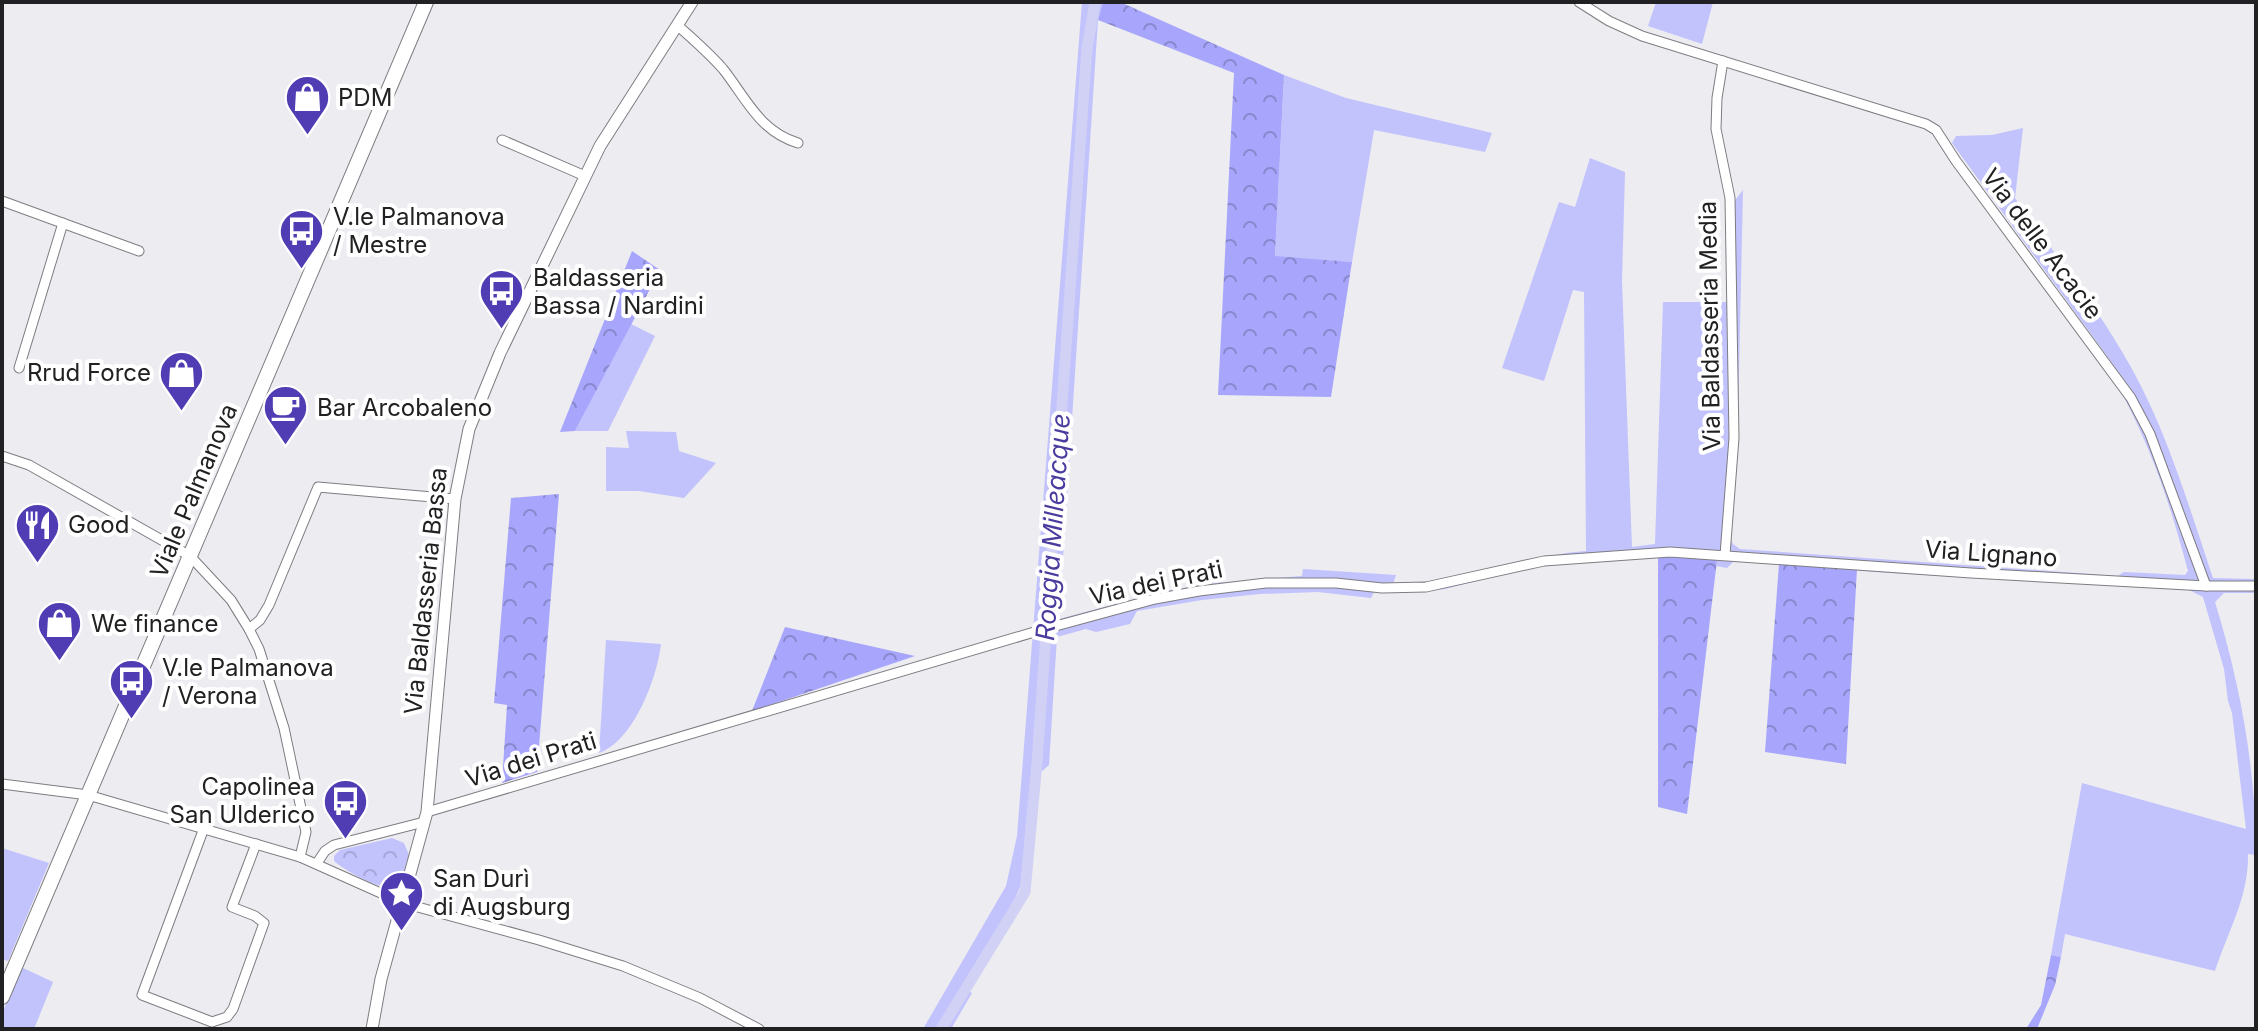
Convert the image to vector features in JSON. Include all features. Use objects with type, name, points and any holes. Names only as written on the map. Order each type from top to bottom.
[{"type":"main road","name":"Viale Palmanova","points":[[2,997],[426,2]]},
{"type":"street","name":"Via Baldasseria Bassa","points":[[372,1029],[381,979],[426,817],[455,499],[463,452],[477,404],[585,176],[615,121],[692,2]]},
{"type":"street","points":[[1579,2],[1642,36],[1723,61]]},
{"type":"street","points":[[677,25],[722,68],[763,123],[778,136],[798,143]]},
{"type":"street","name":"Via Baldasseria Media","points":[[1723,61],[1716,129],[1730,198],[1734,438],[1725,555]]},
{"type":"street","name":"Via delle Acacie","points":[[1723,61],[1926,124],[1936,130],[2131,398],[2150,434],[2206,586]]},
{"type":"street","points":[[502,140],[585,176]]},
{"type":"street","points":[[2,201],[139,251]]},
{"type":"street","points":[[19,368],[63,223]]},
{"type":"street","points":[[2,456],[29,465],[190,556],[221,588],[249,629],[276,701],[296,777],[306,832],[300,857]]},
{"type":"street","points":[[249,629],[260,620],[269,605],[318,487],[455,499]]},
{"type":"street","name":"Via dei Prati","points":[[317,863],[325,851],[334,845],[1041,630],[1155,599],[1266,583],[1426,587],[1544,561],[1670,552],[1725,555]]},
{"type":"street","name":"Via Lignano","points":[[1725,555],[1971,573],[2256,586]]},
{"type":"street","points":[[2,784],[88,795],[300,857],[403,903],[623,966],[700,998],[759,1029]]},
{"type":"street","points":[[204,828],[142,995],[212,1022],[227,1017],[233,1009],[264,923],[232,907],[256,844]]},
{"type":"green space","points":[[1082,2],[1103,2],[1098,20],[1059,619],[1165,591],[1215,583],[1302,576],[1303,569],[1396,575],[1393,584],[1411,583],[1462,577],[1539,558],[1586,551],[1584,292],[1573,290],[1544,381],[1502,368],[1559,202],[1575,207],[1590,158],[1625,172],[1622,281],[1632,547],[1655,544],[1663,302],[1728,302],[1729,208],[1743,190],[1737,464],[1730,538],[1733,544],[1740,549],[2118,576],[2124,572],[2185,575],[2188,571],[2160,480],[2122,394],[2131,389],[1952,143],[1956,136],[1992,135],[2023,128],[2015,198],[2096,311],[2136,377],[2173,461],[2213,578],[2256,579],[2256,593],[2224,593],[2215,602],[2245,727],[2253,791],[2256,855],[2248,854],[2241,899],[2215,971],[2065,934],[2061,957],[2051,955],[2082,783],[2246,829],[2224,669],[2203,597],[2189,590],[1734,561],[1727,568],[1716,566],[1717,560],[1669,555],[1536,566],[1445,589],[1374,592],[1371,598],[1318,592],[1202,600],[1137,611],[1130,624],[1096,632],[1086,629],[1057,637],[1049,765],[1041,772],[1029,885],[1022,883],[1012,905],[961,987],[972,993],[951,1029],[923,1029],[1006,886],[1017,836]]},
{"type":"green space","points":[[1103,2],[1120,2],[1284,75],[1275,256],[1352,262],[1331,397],[1218,395],[1234,73],[1098,20]]},
{"type":"green space","points":[[1656,2],[1713,2],[1702,44],[1648,26]]},
{"type":"green space","points":[[1284,75],[1346,98],[1492,133],[1485,152],[1374,130],[1352,262],[1275,257]]},
{"type":"green space","points":[[632,251],[660,270],[575,431],[560,432]]},
{"type":"green space","points":[[631,324],[655,336],[608,431],[575,431]]},
{"type":"green space","points":[[626,431],[676,432],[679,451],[716,463],[684,498],[639,491],[606,491],[606,447],[629,448]]},
{"type":"green space","points":[[559,494],[537,772],[502,783],[507,705],[494,703],[511,498]]},
{"type":"green space","points":[[1658,555],[1717,560],[1687,814],[1658,807]]},
{"type":"green space","points":[[1779,564],[1857,569],[1846,764],[1765,752]]},
{"type":"green space","points":[[785,627],[915,656],[752,711]]},
{"type":"green space","points":[[606,640],[661,644],[649,691],[633,722],[622,736],[599,753]]},
{"type":"green space","points":[[392,838],[404,843],[409,855],[403,875],[392,887],[366,880],[334,861],[340,850]]},
{"type":"green space","points":[[2,848],[49,863],[8,961],[2,959]]},
{"type":"green space","points":[[2051,955],[2061,957],[2055,985],[2037,1029],[2026,1029],[2041,1005]]},
{"type":"green space","points":[[21,967],[53,982],[34,1029],[2,1029],[2,1014]]},
{"type":"waterway","name":"Roggia Milleacque","points":[[941,1029],[1025,892],[1037,762],[1087,48],[1095,2]]},
{"type":"place","name":"PDM","points":[[307,137]]},
{"type":"place","name":"V.le Palmanova / Mestre","points":[[302,270]]},
{"type":"place","name":"Baldasseria Bassa / Nardini","points":[[502,331]]},
{"type":"place","name":"Rrud Force","points":[[182,412]]},
{"type":"place","name":"Bar Arcobaleno","points":[[286,447]]},
{"type":"place","name":"Good","points":[[37,564]]},
{"type":"place","name":"We finance","points":[[60,663]]},
{"type":"place","name":"V.le Palmanova / Verona","points":[[131,721]]},
{"type":"place","name":"Capolinea San Ulderico","points":[[346,840]]},
{"type":"place","name":"San Durì di Augsburg","points":[[402,932]]}]
